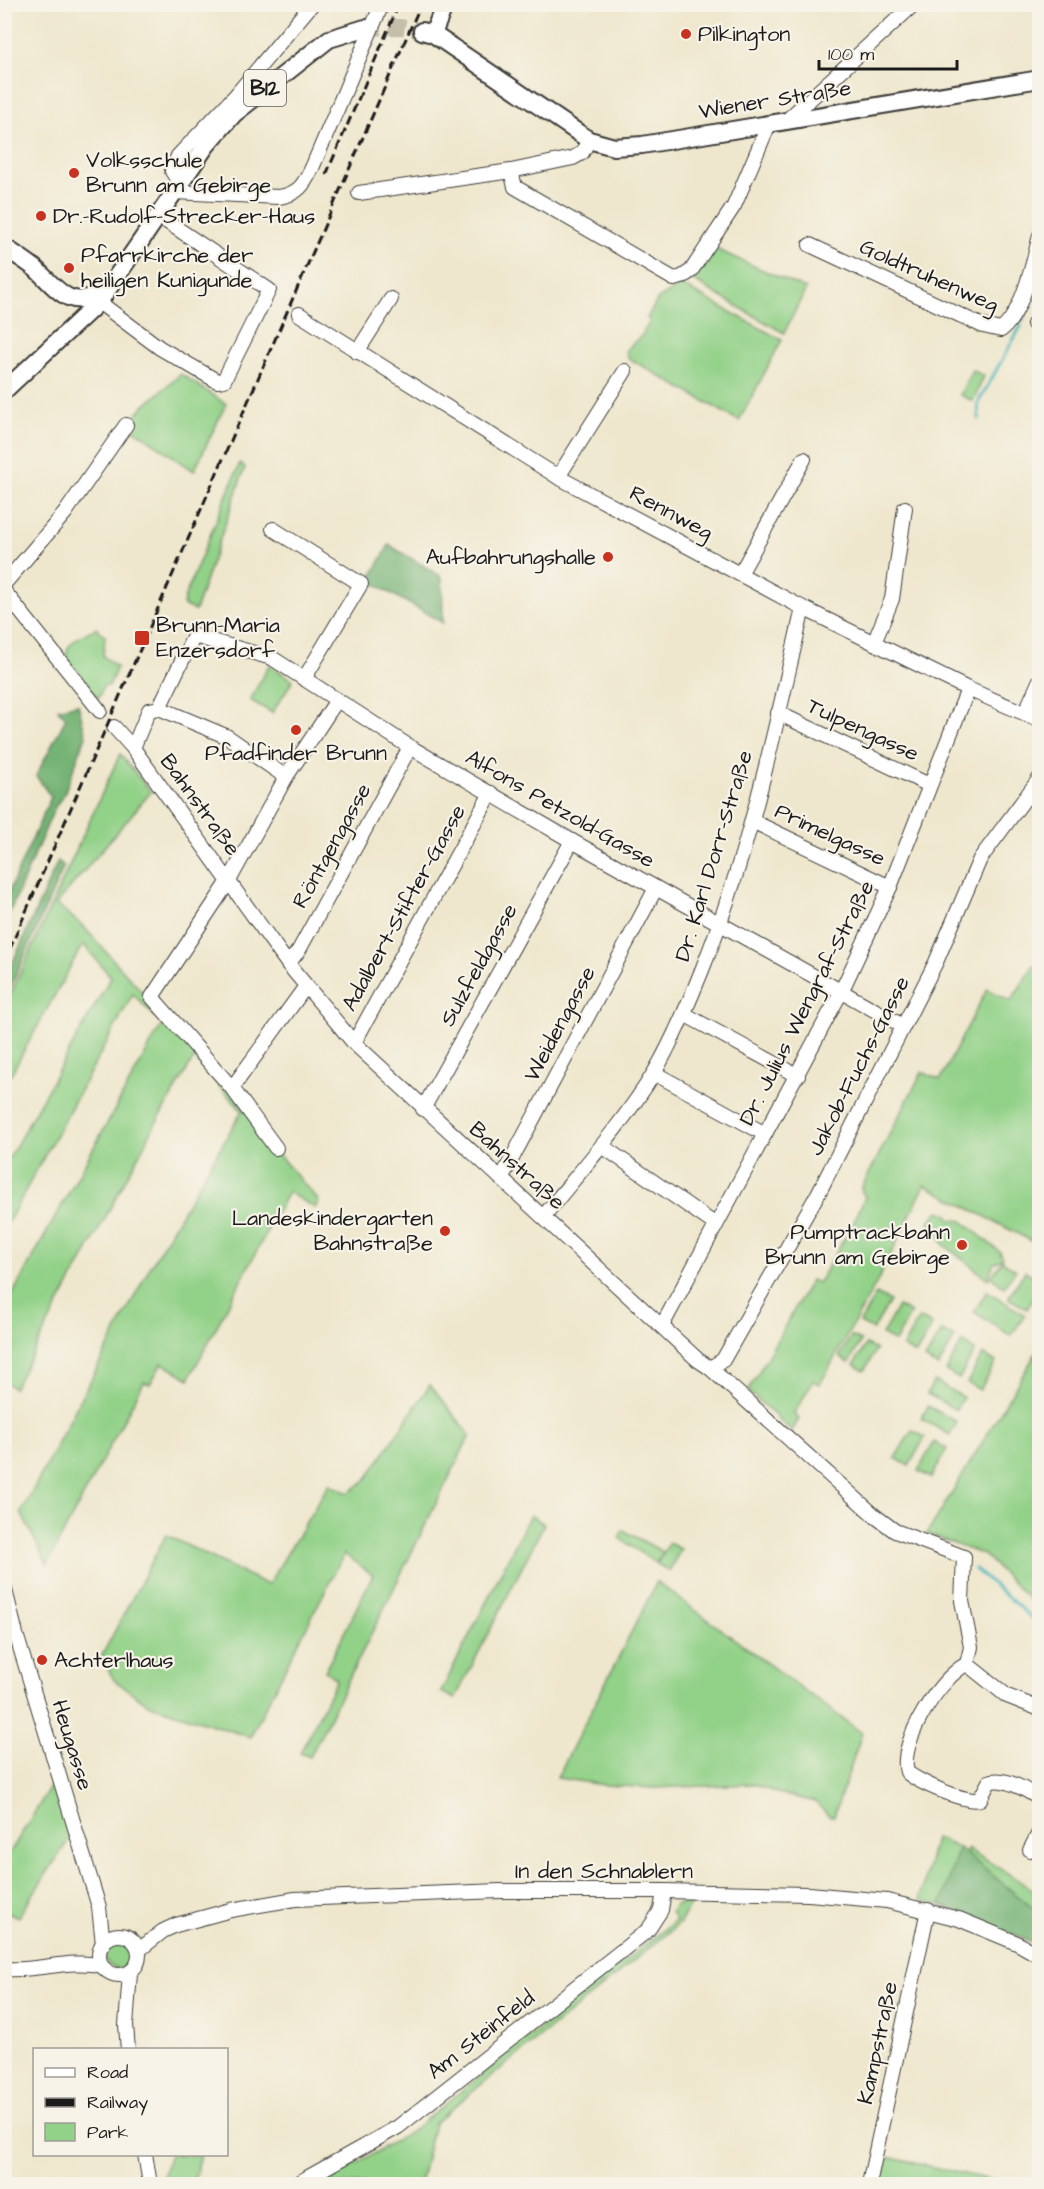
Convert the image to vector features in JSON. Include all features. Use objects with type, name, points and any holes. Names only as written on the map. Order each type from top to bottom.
[{"type":"main road","name":"Wiener Straße","points":[[445,4],[428,32],[589,140],[605,146],[623,148],[1040,79]]},
{"type":"main road","name":"B12","points":[[4,391],[67,334],[109,286],[222,127],[245,103],[329,39],[365,28]]},
{"type":"main road","points":[[4,247],[33,267],[64,296],[71,309],[67,334]]},
{"type":"main road","points":[[64,296],[75,300],[96,300]]},
{"type":"street","points":[[312,4],[236,96],[178,156],[172,171],[177,188],[186,195],[290,196],[299,190],[312,168],[382,4]]},
{"type":"street","points":[[511,171],[515,187],[674,279],[682,277],[691,271],[734,206],[777,123],[914,4]]},
{"type":"street","points":[[358,194],[511,171],[573,158],[582,153],[589,140]]},
{"type":"street","points":[[96,300],[160,348],[217,381],[224,380],[269,290],[158,215]]},
{"type":"street","name":"Goldtruhenweg","points":[[810,245],[983,326],[1001,330],[1008,325],[1019,305],[1040,235]]},
{"type":"street","points":[[357,352],[391,299]]},
{"type":"street","name":"Rennweg","points":[[299,314],[558,477],[803,608],[968,689],[1040,720]]},
{"type":"street","points":[[558,477],[626,371]]},
{"type":"street","points":[[4,584],[65,513],[126,425]]},
{"type":"street","points":[[740,574],[804,459]]},
{"type":"street","points":[[874,643],[892,599],[905,508]]},
{"type":"street","points":[[273,529],[361,584],[304,679]]},
{"type":"street","points":[[7,599],[100,711]]},
{"type":"street","name":"Dr. Karl Dorr-Straße","points":[[543,1217],[602,1146],[654,1073],[684,1014],[720,924],[752,821],[803,608]]},
{"type":"street","name":"Alfons Petzold-Gasse","points":[[159,708],[194,636],[272,658],[410,747],[490,794],[903,1026]]},
{"type":"street","points":[[1025,713],[1040,680]]},
{"type":"street","name":"Dr. Julius Wengraf-Straße","points":[[662,1326],[841,992],[890,886],[968,689]]},
{"type":"street","points":[[276,1148],[232,1088],[152,997],[229,881],[286,777],[338,700]]},
{"type":"street","points":[[133,748],[149,710],[159,708],[228,737],[286,777]]},
{"type":"street","name":"Tulpengasse","points":[[778,714],[929,785]]},
{"type":"street","name":"Bahnstraße","points":[[114,727],[133,748],[288,964],[354,1043],[698,1360],[710,1368],[790,1442],[895,1531],[964,1557],[962,1601],[971,1647],[967,1664]]},
{"type":"street","name":"Röntgengasse","points":[[288,964],[299,950],[410,747]]},
{"type":"street","name":"Jakob-Fuchs-Gasse","points":[[710,1368],[723,1360],[819,1192],[936,962],[980,860],[1040,778]]},
{"type":"street","name":"Adalbert-Stifter-Gasse","points":[[354,1043],[490,794]]},
{"type":"street","name":"Primelgasse","points":[[752,821],[890,886]]},
{"type":"street","name":"Sulzfeldgasse","points":[[423,1109],[572,841]]},
{"type":"street","name":"Weidengasse","points":[[501,1179],[656,888]]},
{"type":"street","points":[[232,1088],[306,986]]},
{"type":"street","points":[[684,1014],[798,1076]]},
{"type":"street","points":[[654,1073],[765,1134]]},
{"type":"street","points":[[602,1146],[716,1225]]},
{"type":"street","name":"Heugasse","points":[[4,1586],[16,1634],[101,1917],[101,1946]]},
{"type":"street","points":[[1040,1709],[1007,1696],[967,1664],[956,1673],[916,1722],[906,1764],[907,1772],[914,1778],[971,1801],[980,1799],[989,1782],[995,1779],[1026,1790],[1040,1799]]},
{"type":"street","points":[[1030,1850],[1040,1831]]},
{"type":"street","name":"In den Schnablern","points":[[122,1936],[163,1931],[231,1910],[313,1897],[500,1891],[664,1891],[842,1896],[887,1901],[928,1910],[987,1930],[1040,1956]]},
{"type":"street","name":"Am Steinfeld","points":[[296,2184],[398,2127],[648,1930],[660,1910],[664,1891]]},
{"type":"street","name":"Kampstraße","points":[[869,2184],[928,1910]]},
{"type":"street","name":"Heugasse","points":[[101,1917],[122,1936]]},
{"type":"street","name":"In den Schnablern","points":[[139,1950],[163,1931]]},
{"type":"street","points":[[64,1965],[101,1946],[122,1936],[139,1950],[138,1963],[124,1974],[108,1972],[102,1966],[101,1946]]},
{"type":"street","points":[[4,1970],[31,1970],[64,1965],[102,1966]]},
{"type":"street","points":[[124,1974],[128,2048]]},
{"type":"street","points":[[145,2156],[150,2184]]},
{"type":"green space","points":[[713,248],[806,289],[784,333],[692,280]]},
{"type":"green space","points":[[681,285],[782,340],[739,421],[628,358],[626,350],[642,335],[650,321],[647,318],[658,299]]},
{"type":"green space","points":[[972,370],[984,376],[973,401],[960,395]]},
{"type":"green space","points":[[181,374],[226,404],[194,471],[128,425],[143,407]]},
{"type":"green space","points":[[240,463],[245,467],[195,611],[183,605],[185,596]]},
{"type":"green space","points":[[389,545],[442,577],[443,623],[369,581]]},
{"type":"green space","points":[[96,628],[105,636],[103,656],[117,667],[109,686],[104,685],[98,699],[67,658],[71,643]]},
{"type":"green space","points":[[269,665],[293,680],[272,713],[250,700]]},
{"type":"green space","points":[[78,704],[86,736],[64,794],[55,807],[5,923],[5,900],[51,797],[36,776],[66,718],[58,709]]},
{"type":"green space","points":[[120,754],[151,792],[56,904],[83,926],[232,1092],[276,1152],[319,1201],[315,1208],[288,1192],[189,1379],[162,1363],[150,1384],[144,1382],[47,1564],[21,1513],[151,1265],[242,1111],[194,1058],[156,1123],[14,1388],[5,1382],[5,1308],[162,1024],[133,994],[5,1228],[5,1165],[111,977],[83,944],[5,1085],[5,1007]]},
{"type":"green space","points":[[58,861],[64,866],[5,1000],[5,980]]},
{"type":"green space","points":[[1034,965],[1040,968],[1039,1245],[925,1185],[877,1282],[820,1384],[813,1381],[794,1414],[799,1419],[792,1431],[748,1391],[811,1280],[818,1283],[853,1224],[865,1197],[861,1189],[922,1072],[940,1080],[987,989],[1011,1001]]},
{"type":"green space","name":"Pumptrackbahn Brunn am Gebirge","points":[[939,1211],[948,1214],[950,1219],[962,1221],[1000,1252],[1003,1259],[994,1263],[988,1279],[943,1244],[938,1233],[929,1227],[930,1220]]},
{"type":"green space","points":[[1002,1261],[1016,1270],[1004,1287],[991,1277]]},
{"type":"green space","points":[[1025,1271],[1040,1280],[1039,1289],[1027,1309],[1008,1298]]},
{"type":"green space","points":[[987,1291],[1025,1315],[1011,1336],[974,1312]]},
{"type":"green space","points":[[876,1294],[890,1301],[873,1330],[860,1323]]},
{"type":"green space","points":[[898,1306],[911,1313],[895,1342],[882,1335]]},
{"type":"green space","points":[[919,1318],[932,1325],[916,1354],[903,1347]]},
{"type":"green space","points":[[942,1331],[955,1338],[938,1367],[925,1359]]},
{"type":"green space","points":[[851,1336],[861,1341],[849,1363],[839,1357]]},
{"type":"green space","points":[[962,1342],[975,1350],[959,1379],[946,1371]]},
{"type":"green space","points":[[866,1344],[876,1350],[864,1371],[854,1365]]},
{"type":"green space","points":[[1039,1348],[1039,1609],[984,1555],[927,1534]]},
{"type":"green space","points":[[983,1354],[996,1362],[980,1390],[967,1383]]},
{"type":"green space","points":[[934,1381],[963,1397],[956,1410],[927,1394]]},
{"type":"green space","points":[[430,1385],[470,1435],[310,1757],[300,1753],[337,1679],[325,1671],[373,1575],[344,1554],[250,1737],[148,1704],[114,1680],[101,1657],[166,1535],[268,1585],[329,1484],[348,1493],[366,1480]]},
{"type":"green space","points":[[928,1406],[957,1422],[950,1435],[921,1419]]},
{"type":"green space","points":[[912,1430],[925,1437],[909,1466],[895,1458]]},
{"type":"green space","points":[[934,1442],[947,1449],[931,1478],[918,1471]]},
{"type":"green space","points":[[530,1515],[544,1524],[455,1699],[441,1692]]},
{"type":"green space","points":[[623,1530],[663,1552],[656,1563],[619,1538]]},
{"type":"green space","points":[[669,1543],[681,1549],[669,1571],[657,1564]]},
{"type":"green space","points":[[657,1582],[862,1733],[834,1816],[829,1816],[815,1802],[774,1792],[754,1784],[654,1788],[604,1785],[557,1778]]},
{"type":"green space","points":[[54,1781],[72,1835],[18,1917],[5,1911],[4,1862]]},
{"type":"green space","points":[[935,1838],[959,1848],[941,1905],[920,1900]]},
{"type":"green space","points":[[959,1848],[1039,1913],[1039,1945],[941,1905]]},
{"type":"green space","points":[[967,1849],[1021,1881],[1039,1896],[1039,1939],[965,1881]]},
{"type":"green space","points":[[692,1901],[680,1923],[434,2123],[420,2184],[322,2184],[410,2132],[676,1920],[671,1912],[675,1905]]},
{"type":"green space","points":[[119,1941],[129,1945],[133,1955],[129,1965],[119,1969],[109,1965],[105,1955],[109,1945]]},
{"type":"green space","points":[[169,2156],[201,2156],[193,2184],[161,2184]]},
{"type":"green space","points":[[887,2157],[997,2181],[996,2184],[881,2184]]},
{"type":"waterway","points":[[1022,321],[1040,268]]},
{"type":"waterway","points":[[979,419],[978,403],[1021,326]]},
{"type":"waterway","points":[[975,1569],[1040,1625]]},
{"type":"tunnel","points":[[365,28],[401,27],[422,31]]},
{"type":"railway","points":[[326,175],[399,4]]},
{"type":"railway","points":[[4,962],[421,4]]},
{"type":"place","name":"Pilkington","points":[[686,34]]},
{"type":"place","name":"Volksschule Brunn am Gebirge","points":[[74,173]]},
{"type":"place","name":"Dr.-Rudolf-Strecker-Haus","points":[[41,216]]},
{"type":"place","name":"Pfarrkirche der heiligen Kunigunde","points":[[69,268]]},
{"type":"place","name":"Aufbahrungshalle","points":[[608,557]]},
{"type":"place","name":"Brunn-Maria Enzersdorf","points":[[142,638]]},
{"type":"place","name":"Pfadfinder Brunn","points":[[296,730]]},
{"type":"place","name":"Landeskindergarten Bahnstraße","points":[[445,1231]]},
{"type":"place","name":"Pumptrackbahn Brunn am Gebirge","points":[[962,1245]]},
{"type":"place","name":"Achterlhaus","points":[[42,1660]]}]
